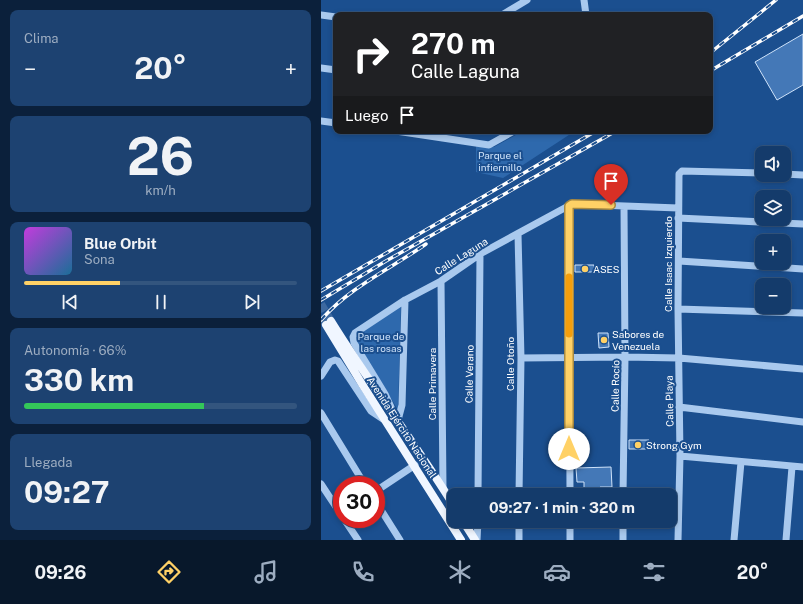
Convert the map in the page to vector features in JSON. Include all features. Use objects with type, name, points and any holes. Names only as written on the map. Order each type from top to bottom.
[{"type":"main road","name":"Avenida Ejército Nacional","points":[[447,495],[397,419],[329,323],[385,420],[415,465],[461,540]]},
{"type":"main road","points":[[468,528],[476,540]]},
{"type":"street","points":[[507,12],[527,0]]},
{"type":"street","points":[[584,0],[586,12]]},
{"type":"street","points":[[321,15],[333,17]]},
{"type":"street","points":[[321,68],[333,70]]},
{"type":"street","points":[[321,121],[333,123]]},
{"type":"street","points":[[416,134],[489,145],[509,134]]},
{"type":"street","name":"Calle Isaac Izquierdo","points":[[679,358],[679,174],[682,171],[755,173]]},
{"type":"street","points":[[791,174],[803,175]]},
{"type":"street","name":"Calle Laguna","points":[[397,419],[385,394],[354,343],[353,337],[355,333],[405,300],[441,281],[480,254],[572,204],[678,208]]},
{"type":"street","points":[[569,206],[569,488]]},
{"type":"street","name":"Calle Rocío","points":[[623,488],[625,356],[624,206]]},
{"type":"street","points":[[678,218],[803,224]]},
{"type":"street","name":"Calle Otoño","points":[[518,234],[521,358],[519,488]]},
{"type":"street","name":"Calle Verano","points":[[478,488],[480,254]]},
{"type":"street","points":[[679,261],[803,269]]},
{"type":"street","name":"Calle Primavera","points":[[441,281],[443,488]]},
{"type":"street","points":[[397,419],[402,405],[405,300]]},
{"type":"street","points":[[678,309],[803,313]]},
{"type":"street","points":[[521,358],[625,356],[679,358],[803,369]]},
{"type":"street","name":"Calle Playa","points":[[678,540],[680,456],[679,358]]},
{"type":"street","points":[[321,376],[330,362],[335,360],[338,361],[371,411],[385,420]]},
{"type":"street","points":[[679,407],[803,422]]},
{"type":"street","points":[[321,413],[360,476]]},
{"type":"street","points":[[680,456],[803,467]]},
{"type":"street","points":[[734,540],[741,462]]},
{"type":"street","points":[[385,485],[415,465]]},
{"type":"street","points":[[786,540],[792,466]]},
{"type":"street","points":[[321,484],[333,502]]},
{"type":"street","points":[[385,517],[398,539]]},
{"type":"street","points":[[350,528],[358,540]]},
{"type":"street","points":[[476,540],[477,528]]},
{"type":"street","points":[[519,528],[519,540]]},
{"type":"street","points":[[570,528],[570,540]]},
{"type":"street","points":[[623,528],[623,540]]},
{"type":"green space","name":"Parque el infiernillo","points":[[518,134],[570,134],[503,178],[476,172],[476,146],[494,147]]},
{"type":"green space","name":"Parque de las rosas","points":[[401,306],[398,410],[354,337]]},
{"type":"building","points":[[803,34],[803,85],[777,100],[755,62]]},
{"type":"building","name":"ASES","points":[[575,265],[594,265],[594,272],[575,272]]},
{"type":"building","name":"Sabores de Venezuela","points":[[598,333],[608,333],[609,347],[599,348]]},
{"type":"building","name":"Strong Gym","points":[[629,440],[649,440],[649,449],[629,449]]},
{"type":"building","points":[[611,467],[612,487],[584,488],[584,482],[577,482],[576,468]]},
{"type":"tunnel","points":[[321,304],[331,321]]},
{"type":"tunnel","points":[[321,316],[326,325]]},
{"type":"railway","points":[[713,51],[776,0]]},
{"type":"railway","points":[[713,69],[803,16]]},
{"type":"railway","points":[[321,291],[591,134]]},
{"type":"railway","points":[[321,300],[386,261],[611,134]]},
{"type":"railway","points":[[321,320],[332,308],[357,288],[426,244]]},
{"type":"slow traffic","points":[[569,277],[569,334]]},
{"type":"place","name":"ASES","points":[[585,269]]},
{"type":"place","name":"Sabores de Venezuela","points":[[604,340]]},
{"type":"place","name":"Strong Gym","points":[[638,445]]},
{"type":"route","points":[[569,449],[569,206],[572,204],[611,205]]}]
